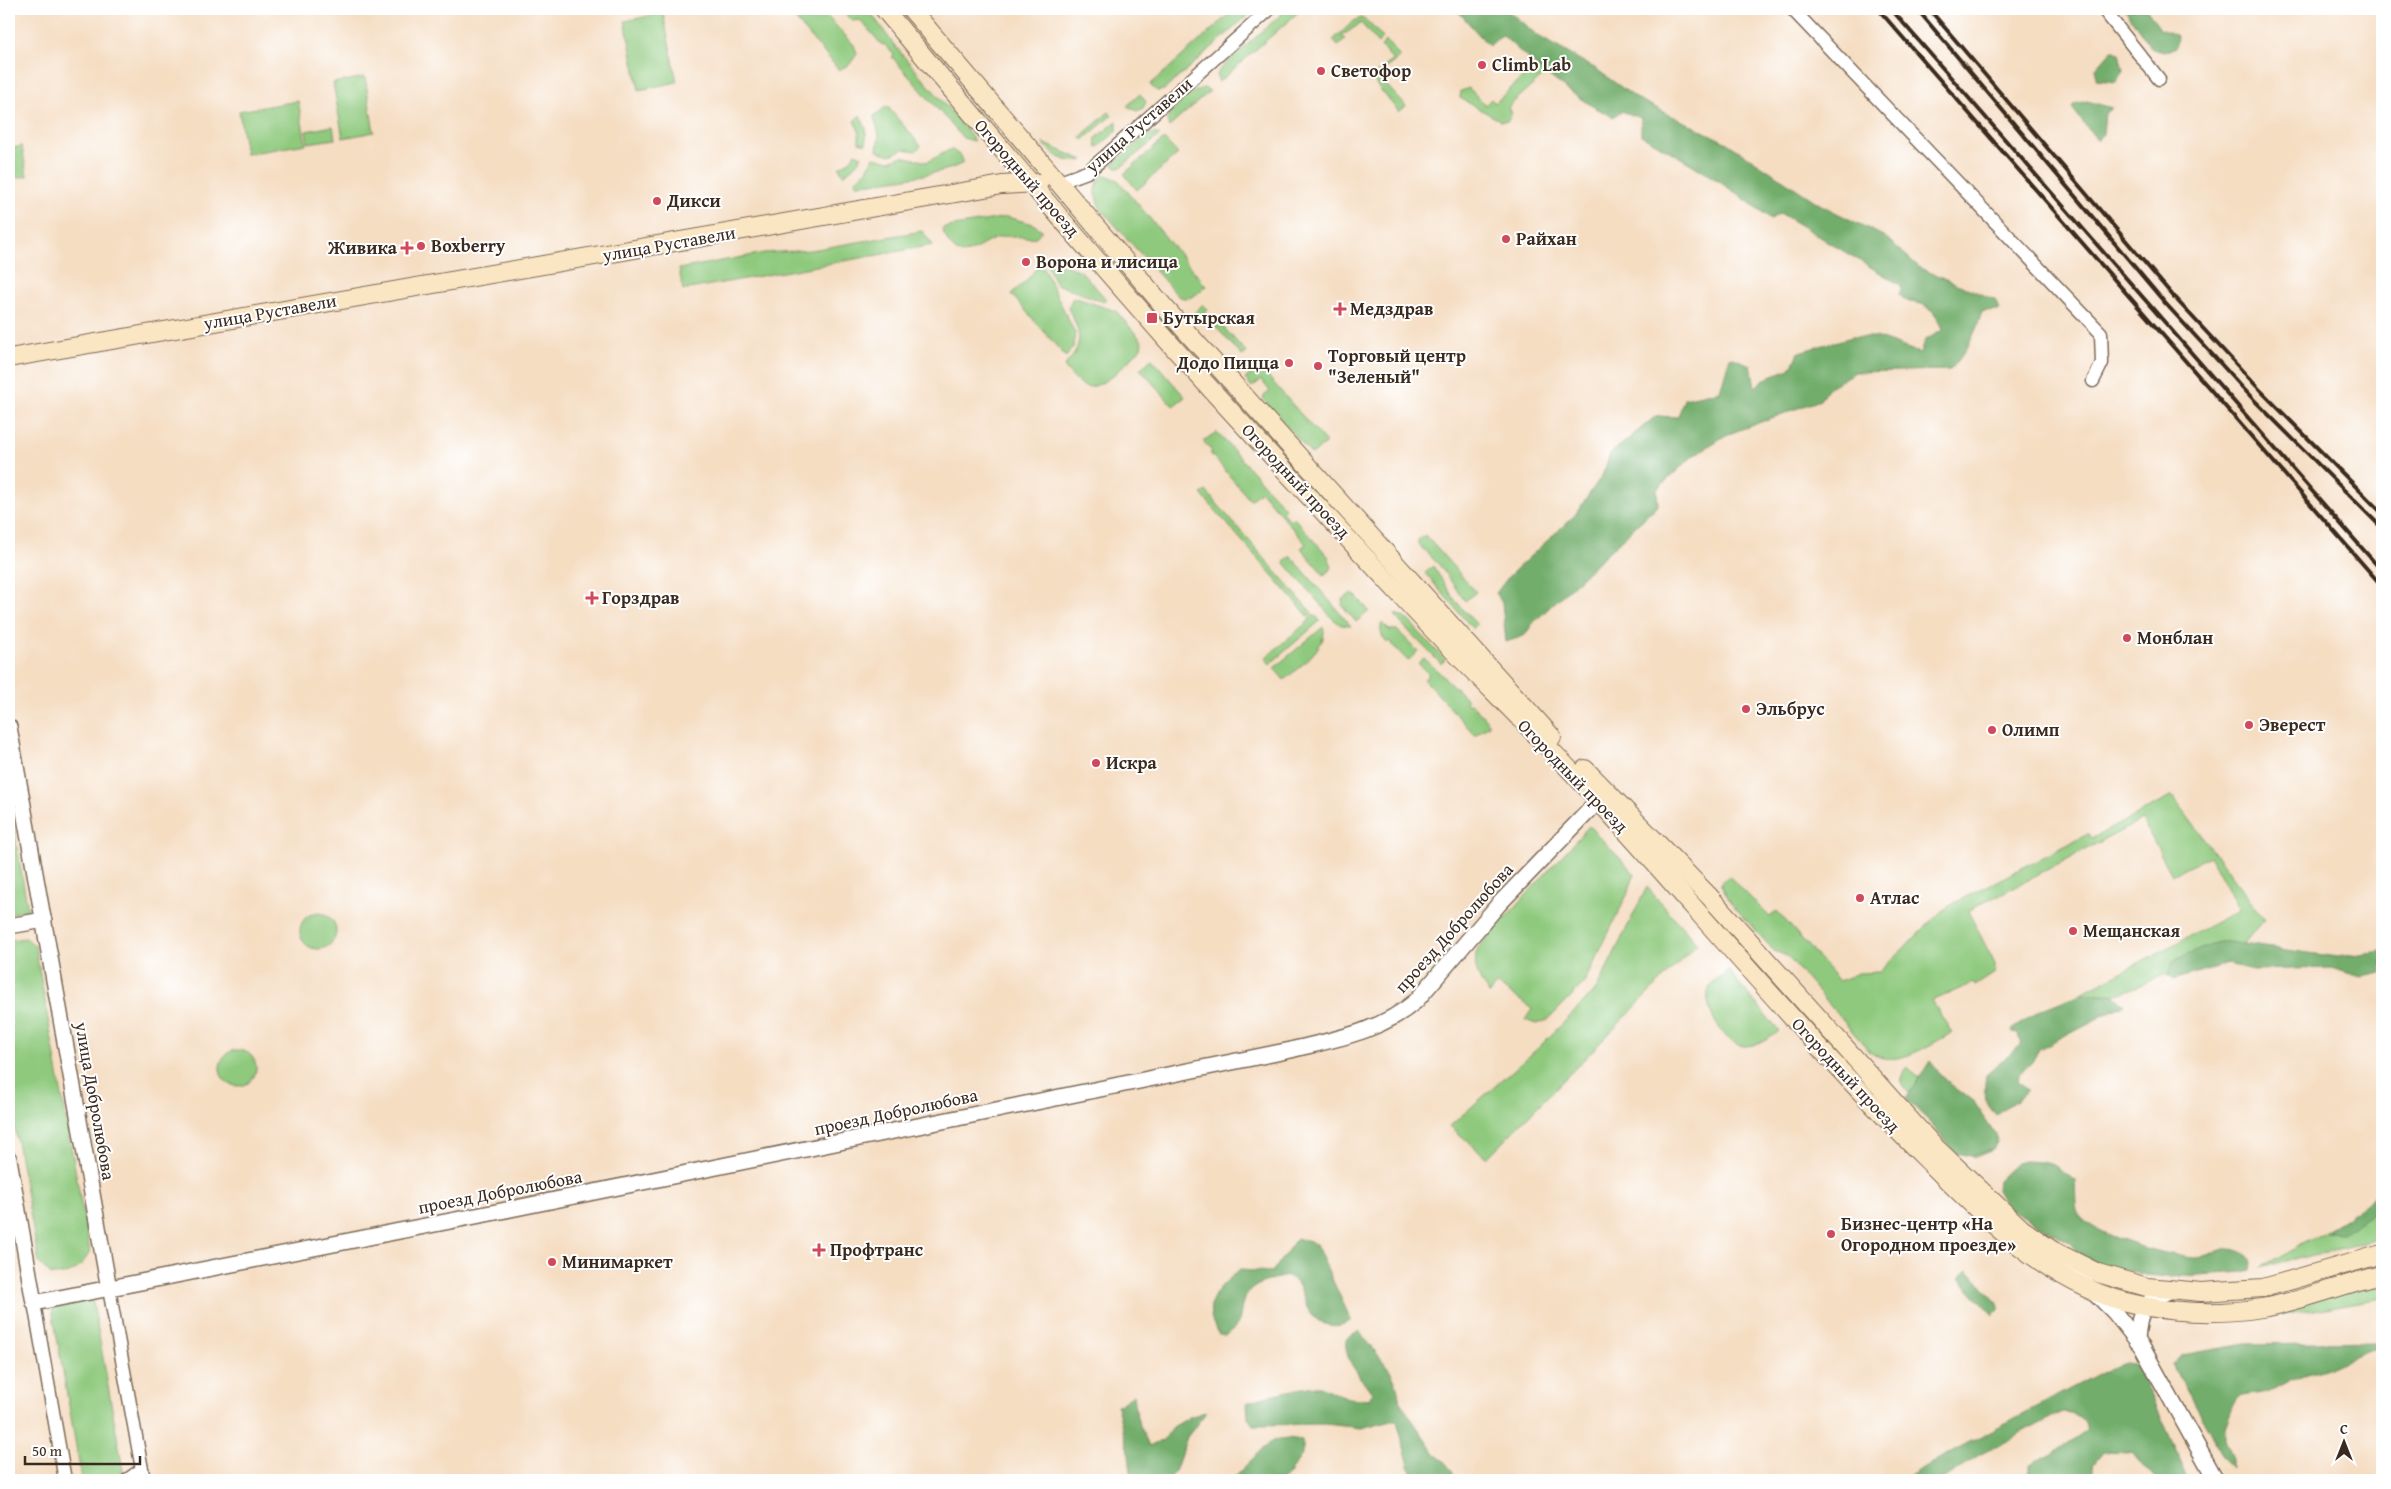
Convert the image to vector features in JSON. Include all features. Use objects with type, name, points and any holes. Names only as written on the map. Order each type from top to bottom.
[{"type":"main road","name":"Огородный проезд","points":[[884,9],[977,122],[1208,387],[1440,639],[1710,896],[1932,1144],[2022,1229],[2052,1250],[2098,1273],[2146,1287],[2169,1291],[2202,1292],[2264,1288],[2382,1254]]},
{"type":"main road","name":"Огородный проезд","points":[[912,9],[1166,309],[1556,741],[1871,1105],[1983,1215],[2013,1241],[2044,1264],[2094,1291],[2144,1306],[2163,1309],[2234,1311],[2266,1307],[2382,1275]]},
{"type":"main road","name":"улица Руставели","points":[[9,358],[1002,185],[1060,182]]},
{"type":"street","name":"улица Руставели","points":[[1060,182],[1087,172],[1270,9]]},
{"type":"street","points":[[1792,9],[2101,333],[2102,363],[2093,382]]},
{"type":"street","points":[[2103,9],[2158,79]]},
{"type":"street","name":"улица Добролюбова","points":[[9,728],[143,1475]]},
{"type":"street","name":"проезд Добролюбова","points":[[34,1303],[812,1148],[1291,1050],[1356,1034],[1400,1015],[1416,1002],[1499,904],[1603,796]]},
{"type":"street","points":[[9,926],[44,920]]},
{"type":"street","points":[[9,1159],[65,1480]]},
{"type":"street","points":[[2052,1250],[2094,1291],[2140,1344],[2216,1480]]},
{"type":"street","points":[[2140,1344],[2139,1318],[2144,1306],[2155,1296],[2169,1291]]},
{"type":"street","points":[[2140,1344],[2146,1320],[2154,1311],[2163,1309]]},
{"type":"street","points":[[126,1480],[143,1475]]},
{"type":"green space","points":[[811,9],[823,12],[854,45],[857,54],[850,64],[839,70],[795,19]]},
{"type":"green space","points":[[840,9],[868,9],[895,46],[966,129],[974,141],[963,138],[892,57],[894,55],[884,44],[882,45],[860,20],[852,21]]},
{"type":"green space","points":[[1235,9],[1255,9],[1164,90],[1157,91],[1150,85]]},
{"type":"green space","points":[[1287,9],[1302,9],[1219,82],[1217,76],[1219,70]]},
{"type":"green space","points":[[1456,9],[1506,9],[1538,36],[1596,69],[1636,98],[1727,143],[1821,205],[1885,237],[1920,268],[1995,300],[2000,310],[1982,311],[1970,342],[1950,370],[1855,372],[1829,387],[1820,400],[1726,435],[1693,456],[1657,489],[1658,505],[1534,622],[1524,636],[1506,642],[1502,603],[1496,593],[1510,575],[1575,515],[1603,474],[1610,454],[1656,416],[1678,417],[1684,399],[1720,391],[1730,357],[1751,365],[1755,387],[1770,376],[1790,369],[1799,352],[1852,337],[1876,337],[1920,353],[1925,340],[1943,330],[1938,319],[1930,309],[1924,305],[1909,302],[1899,295],[1902,286],[1780,213],[1771,219],[1708,174],[1641,135],[1641,118],[1621,111],[1613,117],[1597,109],[1554,80],[1502,35],[1489,46]]},
{"type":"green space","points":[[2125,9],[2146,9],[2160,29],[2176,35],[2178,38],[2176,47],[2164,52],[2152,49]]},
{"type":"green space","points":[[663,13],[677,82],[639,90],[625,21]]},
{"type":"green space","points":[[1361,18],[1367,21],[1383,38],[1378,43],[1361,23],[1342,36],[1345,40],[1338,46],[1333,40],[1354,21]]},
{"type":"green space","points":[[1386,41],[1400,57],[1384,70],[1382,69],[1393,60],[1381,46]]},
{"type":"green space","points":[[2112,50],[2119,53],[2123,71],[2116,82],[2096,80],[2096,68]]},
{"type":"green space","points":[[1535,66],[1546,73],[1508,107],[1512,113],[1508,121],[1501,121],[1460,98],[1461,91],[1469,88],[1485,105],[1491,99],[1495,103]]},
{"type":"green space","points":[[1379,71],[1378,76],[1406,106],[1399,112],[1371,78]]},
{"type":"green space","points":[[365,77],[374,132],[343,138],[333,83]]},
{"type":"green space","points":[[1204,88],[1210,91],[1169,127],[1167,120],[1172,110],[1188,96]]},
{"type":"green space","points":[[1140,94],[1146,102],[1143,108],[1137,111],[1127,106]]},
{"type":"green space","points":[[298,101],[306,144],[246,154],[239,111]]},
{"type":"green space","points":[[2087,101],[2112,108],[2105,113],[2103,134],[2097,140],[2072,108],[2074,104]]},
{"type":"green space","points":[[887,106],[921,146],[916,151],[903,149],[891,155],[877,151],[879,135],[874,116]]},
{"type":"green space","points":[[1109,112],[1112,115],[1083,140],[1080,137]]},
{"type":"green space","points":[[860,115],[866,129],[866,144],[859,142],[859,131],[854,121]]},
{"type":"green space","points":[[1117,121],[1117,131],[1097,148],[1095,139]]},
{"type":"green space","points":[[333,126],[335,139],[308,143],[306,131]]},
{"type":"green space","points":[[1154,133],[1160,135],[1120,168],[1112,165],[1146,135]]},
{"type":"green space","points":[[1164,139],[1178,154],[1137,190],[1124,174]]},
{"type":"green space","points":[[1043,143],[1083,160],[1071,161],[1060,158]]},
{"type":"green space","points":[[22,146],[27,176],[9,179],[9,149]]},
{"type":"green space","points":[[951,149],[962,157],[962,163],[955,167],[911,177],[856,184],[855,181],[867,170],[874,157],[890,161],[902,156],[927,162]]},
{"type":"green space","points":[[855,153],[862,156],[854,167],[843,175],[839,167],[851,160]]},
{"type":"green space","points":[[1103,174],[1118,180],[1206,286],[1200,292],[1190,298],[1178,296],[1101,209],[1096,192]]},
{"type":"green space","points":[[1007,217],[1033,224],[1042,230],[1036,237],[1001,237],[969,252],[962,253],[949,244],[943,231],[943,228]]},
{"type":"green space","points":[[922,231],[933,245],[683,290],[679,269],[764,253],[811,250]]},
{"type":"green space","points":[[1053,261],[1081,271],[1106,299],[1104,302],[1056,284],[1045,262]]},
{"type":"green space","points":[[1041,263],[1075,333],[1073,347],[1066,357],[1011,294],[1026,281]]},
{"type":"green space","points":[[1073,297],[1116,311],[1142,341],[1141,348],[1123,367],[1099,385],[1091,387],[1079,383],[1064,367],[1077,348],[1079,336],[1068,308]]},
{"type":"green space","points":[[1203,304],[1208,310],[1196,320],[1196,311]]},
{"type":"green space","points":[[1213,316],[1247,353],[1242,356],[1209,319]]},
{"type":"green space","points":[[1152,359],[1185,397],[1173,406],[1140,369]]},
{"type":"green space","points":[[1259,366],[1326,443],[1312,455],[1262,398],[1270,391],[1261,380],[1252,387],[1245,379]]},
{"type":"green space","points":[[1217,432],[1285,508],[1282,511],[1291,521],[1294,518],[1328,556],[1332,568],[1324,575],[1301,548],[1306,544],[1261,491],[1250,500],[1210,453],[1212,451],[1203,441]]},
{"type":"green space","points":[[1206,491],[1312,613],[1308,616],[1201,494]]},
{"type":"green space","points":[[1425,535],[1476,592],[1465,601],[1440,566],[1418,544],[1418,540]]},
{"type":"green space","points":[[1291,556],[1351,626],[1341,625],[1332,618],[1284,562]]},
{"type":"green space","points":[[1433,566],[1454,599],[1477,625],[1473,629],[1425,573]]},
{"type":"green space","points":[[1351,594],[1356,596],[1369,611],[1356,622],[1342,605],[1343,599]]},
{"type":"green space","points":[[1314,614],[1320,621],[1270,664],[1265,658],[1310,620],[1309,618]]},
{"type":"green space","points":[[1395,614],[1406,618],[1445,660],[1441,664],[1396,618]]},
{"type":"green space","points":[[1382,623],[1389,630],[1397,630],[1418,651],[1408,661],[1389,641],[1387,643],[1385,641],[1381,631]]},
{"type":"green space","points":[[1323,627],[1324,634],[1317,649],[1284,680],[1274,668]]},
{"type":"green space","points":[[1424,658],[1468,700],[1466,702],[1468,705],[1471,703],[1489,725],[1475,735],[1424,679],[1429,675],[1418,663]]},
{"type":"green space","points":[[2172,796],[2264,919],[2231,959],[2187,965],[2124,992],[2032,1019],[2239,910],[2210,856],[2172,875],[2142,820],[1968,911],[1995,964],[1995,973],[1975,986],[1973,983],[1932,1001],[1952,1033],[1913,1054],[1902,1057],[1891,1059],[1871,1053],[1787,956],[1774,951],[1731,903],[1720,883],[1729,876],[1770,917],[1777,911],[1839,981],[1858,973],[1879,972],[1942,911],[1954,903],[2088,834],[2091,839]]},
{"type":"green space","points":[[9,801],[28,910],[9,914]]},
{"type":"green space","points":[[1589,826],[1635,874],[1627,895],[1584,983],[1548,1020],[1536,1024],[1525,1020],[1532,1009],[1497,984],[1490,994],[1482,984],[1477,972],[1476,954],[1478,948]]},
{"type":"green space","points":[[1647,887],[1697,944],[1487,1158],[1450,1126],[1537,1049],[1596,990]]},
{"type":"green space","points":[[318,913],[331,918],[336,931],[331,944],[318,949],[305,944],[300,931],[305,918]]},
{"type":"green space","points":[[26,938],[35,946],[90,1252],[75,1270],[59,1275],[51,1275],[39,1263],[9,1097],[9,940]]},
{"type":"green space","points":[[2220,941],[2338,957],[2382,951],[2382,973],[2361,977],[2331,968],[2253,970],[2227,964],[2173,980],[2168,975],[2173,961]]},
{"type":"green space","points":[[1728,970],[1779,1031],[1767,1039],[1749,1046],[1737,1044],[1723,1033],[1712,1015],[1708,997],[1709,989]]},
{"type":"green space","points":[[2081,994],[2113,994],[2125,1004],[2039,1049],[2032,1062],[2019,1074],[2018,1081],[2027,1090],[1997,1115],[1992,1111],[1987,1102],[1986,1075],[2021,1045],[2018,1033],[2012,1032],[2014,1028],[2042,1009]]},
{"type":"green space","points":[[238,1050],[245,1051],[251,1055],[255,1061],[255,1075],[251,1081],[245,1085],[238,1086],[231,1085],[225,1081],[221,1075],[220,1068],[221,1061],[225,1055],[231,1051]]},
{"type":"green space","points":[[1930,1061],[1945,1080],[1974,1102],[1996,1135],[1997,1142],[1993,1149],[1972,1156],[1955,1153],[1931,1123],[1906,1099]]},
{"type":"green space","points":[[1908,1067],[1991,1151],[1973,1158],[1905,1089],[1902,1077],[1903,1072]]},
{"type":"green space","points":[[2024,1161],[2052,1165],[2062,1170],[2075,1181],[2077,1211],[2083,1220],[2111,1236],[2148,1249],[2193,1258],[2224,1250],[2237,1250],[2252,1262],[2251,1270],[2171,1277],[2146,1275],[2087,1262],[2071,1243],[2007,1207],[1997,1190],[1998,1180],[2016,1163]]},
{"type":"green space","points":[[2382,1187],[2382,1207],[2342,1234],[2326,1233],[2367,1204]]},
{"type":"green space","points":[[2382,1194],[2382,1238],[2261,1268],[2356,1214]]},
{"type":"green space","points":[[1297,1238],[1316,1244],[1351,1320],[1336,1326],[1316,1319],[1306,1305],[1298,1285],[1288,1276],[1261,1283],[1250,1291],[1243,1302],[1236,1327],[1227,1335],[1219,1335],[1213,1324],[1211,1314],[1213,1298],[1218,1291],[1240,1270],[1272,1272]]},
{"type":"green space","points":[[1968,1270],[2001,1307],[1993,1315],[1959,1278]]},
{"type":"green space","points":[[2382,1283],[2382,1298],[2267,1318],[2201,1319]]},
{"type":"green space","points":[[83,1300],[93,1302],[123,1470],[109,1480],[82,1480],[52,1309],[61,1304]]},
{"type":"green space","points":[[1359,1331],[1390,1370],[1397,1386],[1400,1402],[1434,1452],[1452,1470],[1456,1480],[1413,1480],[1397,1421],[1388,1421],[1361,1428],[1325,1424],[1253,1425],[1248,1418],[1247,1403],[1271,1395],[1314,1386],[1322,1387],[1344,1397],[1368,1400],[1372,1393],[1347,1355],[1346,1340]]},
{"type":"green space","points":[[2382,1342],[2382,1347],[2363,1352],[2325,1369],[2292,1379],[2268,1392],[2241,1396],[2235,1401],[2225,1427],[2225,1443],[2232,1458],[2232,1468],[2221,1457],[2212,1434],[2184,1384],[2174,1371],[2172,1363],[2182,1355],[2245,1344]]},
{"type":"green space","points":[[2126,1363],[2133,1364],[2140,1369],[2189,1480],[2156,1480],[2132,1453],[2103,1452],[2093,1465],[2096,1480],[2026,1480],[2030,1465],[2053,1454],[2087,1430],[2078,1417],[2071,1413],[2063,1412],[1979,1455],[1941,1480],[1903,1480],[1947,1454],[2102,1372]]},
{"type":"green space","points":[[1134,1395],[1137,1418],[1149,1447],[1163,1440],[1173,1427],[1190,1417],[1207,1411],[1187,1437],[1176,1469],[1169,1480],[1132,1480],[1129,1455],[1117,1406]]},
{"type":"green space","points":[[1288,1438],[1302,1440],[1302,1455],[1289,1473],[1292,1472],[1283,1480],[1231,1480],[1272,1440]]},
{"type":"railway","points":[[1878,9],[2382,586]]},
{"type":"railway","points":[[1891,9],[2382,571]]},
{"type":"railway","points":[[1917,9],[2166,304],[2253,399],[2382,528]]},
{"type":"railway","points":[[1929,9],[2174,297],[2261,391],[2382,513]]},
{"type":"place","name":"Climb Lab","points":[[1482,65]]},
{"type":"place","name":"Светофор","points":[[1321,71]]},
{"type":"place","name":"Дикси","points":[[657,201]]},
{"type":"place","name":"Райхан","points":[[1506,239]]},
{"type":"place","name":"Boxberry","points":[[421,246]]},
{"type":"place","name":"Живика","points":[[407,248]]},
{"type":"place","name":"Ворона и лисица","points":[[1026,262]]},
{"type":"place","name":"Медздрав","points":[[1340,309]]},
{"type":"place","name":"Бутырская","points":[[1152,318]]},
{"type":"place","name":"Додо Пицца","points":[[1289,363]]},
{"type":"place","name":"Торговый центр \"Зеленый\"","points":[[1318,366]]},
{"type":"place","name":"Горздрав","points":[[592,598]]},
{"type":"place","name":"Монблан","points":[[2127,638]]},
{"type":"place","name":"Эльбрус","points":[[1746,709]]},
{"type":"place","name":"Эверест","points":[[2249,725]]},
{"type":"place","name":"Олимп","points":[[1992,730]]},
{"type":"place","name":"Искра","points":[[1096,763]]},
{"type":"place","name":"Атлас","points":[[1860,898]]},
{"type":"place","name":"Мещанская","points":[[2073,931]]},
{"type":"place","name":"Бизнес-центр «На Огородном проезде»","points":[[1831,1234]]},
{"type":"place","name":"Профтранс","points":[[819,1250]]},
{"type":"place","name":"Минимаркет","points":[[552,1262]]}]
